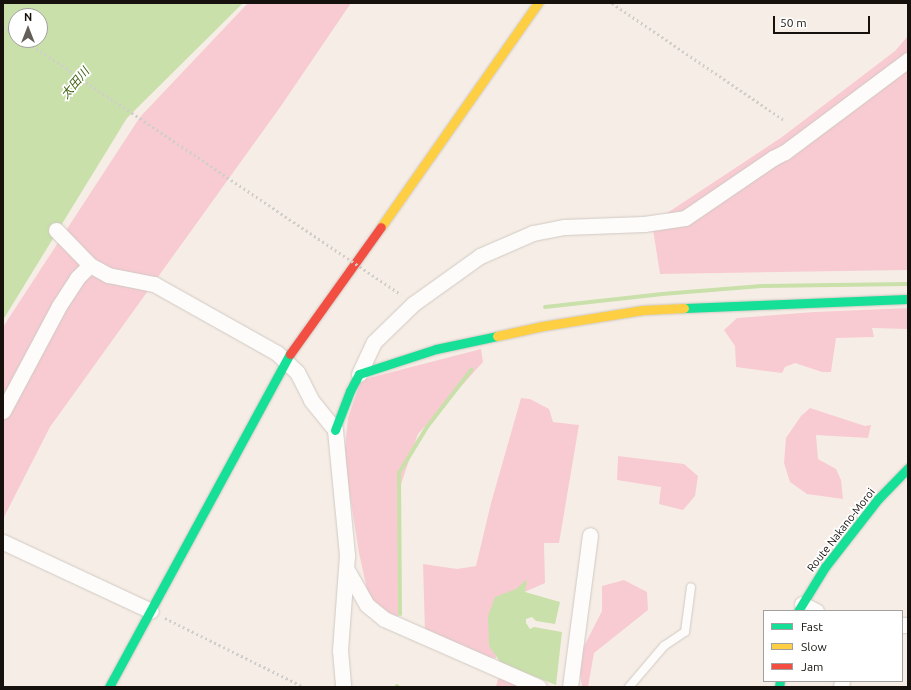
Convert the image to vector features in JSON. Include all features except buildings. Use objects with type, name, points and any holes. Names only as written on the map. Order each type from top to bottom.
[{"type":"street","points":[[109,687],[286,360],[538,3]]},
{"type":"street","points":[[343,687],[340,650],[347,570],[345,528],[335,430],[350,391],[374,342],[414,304],[480,256],[533,233],[564,227],[644,224],[685,218],[773,158],[785,152],[908,60]]},
{"type":"street","points":[[56,230],[90,264],[108,275],[154,284],[252,338],[286,360],[297,372],[311,400],[335,430]]},
{"type":"street","points":[[3,411],[59,306],[77,278],[90,264]]},
{"type":"street","points":[[359,374],[436,349],[543,326],[643,310],[750,304],[908,299]]},
{"type":"street","name":"Route Nakano-Moroi","points":[[800,608],[825,567],[878,499],[908,468]]},
{"type":"street","points":[[570,687],[590,535]]},
{"type":"street","points":[[3,542],[151,611]]},
{"type":"street","points":[[347,570],[367,605],[384,619],[540,687]]},
{"type":"street","points":[[800,608],[811,610]]},
{"type":"lane","points":[[629,687],[664,646],[685,632],[691,587]]},
{"type":"path","points":[[612,3],[784,120]]},
{"type":"path","points":[[36,48],[401,294]]},
{"type":"path","points":[[151,611],[304,687]]},
{"type":"shaded area","points":[[248,3],[351,3],[281,106],[50,427],[3,519],[3,327],[140,117]]},
{"type":"shaded area","points":[[908,36],[908,270],[660,274],[652,223],[782,137],[895,51]]},
{"type":"shaded area","points":[[908,308],[908,329],[872,328],[874,337],[836,338],[831,372],[822,372],[795,363],[785,367],[782,373],[736,367],[735,346],[724,330],[737,318],[814,312]]},
{"type":"shaded area","points":[[481,349],[483,362],[418,434],[398,493],[398,620],[370,603],[359,553],[344,458],[348,418],[361,380]]},
{"type":"shaded area","points":[[521,398],[530,399],[549,409],[553,422],[579,425],[559,543],[544,543],[545,583],[506,600],[495,642],[496,658],[473,656],[425,633],[423,564],[457,569],[476,566],[491,503]]},
{"type":"shaded area","points":[[810,408],[865,426],[871,425],[868,438],[816,435],[818,459],[836,469],[841,480],[843,499],[807,494],[790,482],[784,463],[786,438],[801,416]]},
{"type":"shaded area","points":[[618,456],[684,464],[698,476],[695,496],[683,510],[659,504],[661,487],[617,480]]},
{"type":"shaded area","points":[[624,580],[647,592],[648,610],[594,653],[588,687],[582,687],[578,658],[602,611],[602,586]]},
{"type":"shaded area","points":[[510,676],[526,687],[496,687],[498,679]]},
{"type":"water","name":"太田川","points":[[3,3],[243,3],[127,118],[3,320]]},
{"type":"water","points":[[527,579],[525,592],[560,602],[555,624],[536,621],[532,617],[526,619],[526,623],[530,629],[534,627],[562,632],[556,685],[501,663],[489,646],[488,616],[495,597],[516,589]]},
{"type":"waterway","points":[[545,307],[662,294],[762,286],[908,284]]},
{"type":"waterway","points":[[400,614],[399,473],[427,427],[472,369]]},
{"type":"traffic: fast","points":[[684,308],[908,299]]},
{"type":"traffic: fast","points":[[335,430],[350,391],[359,374],[436,349],[497,336]]},
{"type":"traffic: fast","points":[[109,687],[290,354]]},
{"type":"traffic: fast","points":[[799,610],[825,567],[878,499],[908,468]]},
{"type":"traffic: fast","points":[[779,687],[780,682]]},
{"type":"traffic: slow","points":[[381,227],[538,3]]},
{"type":"traffic: slow","points":[[497,336],[543,326],[643,310],[684,308]]},
{"type":"traffic: jam","points":[[290,354],[381,227]]}]
